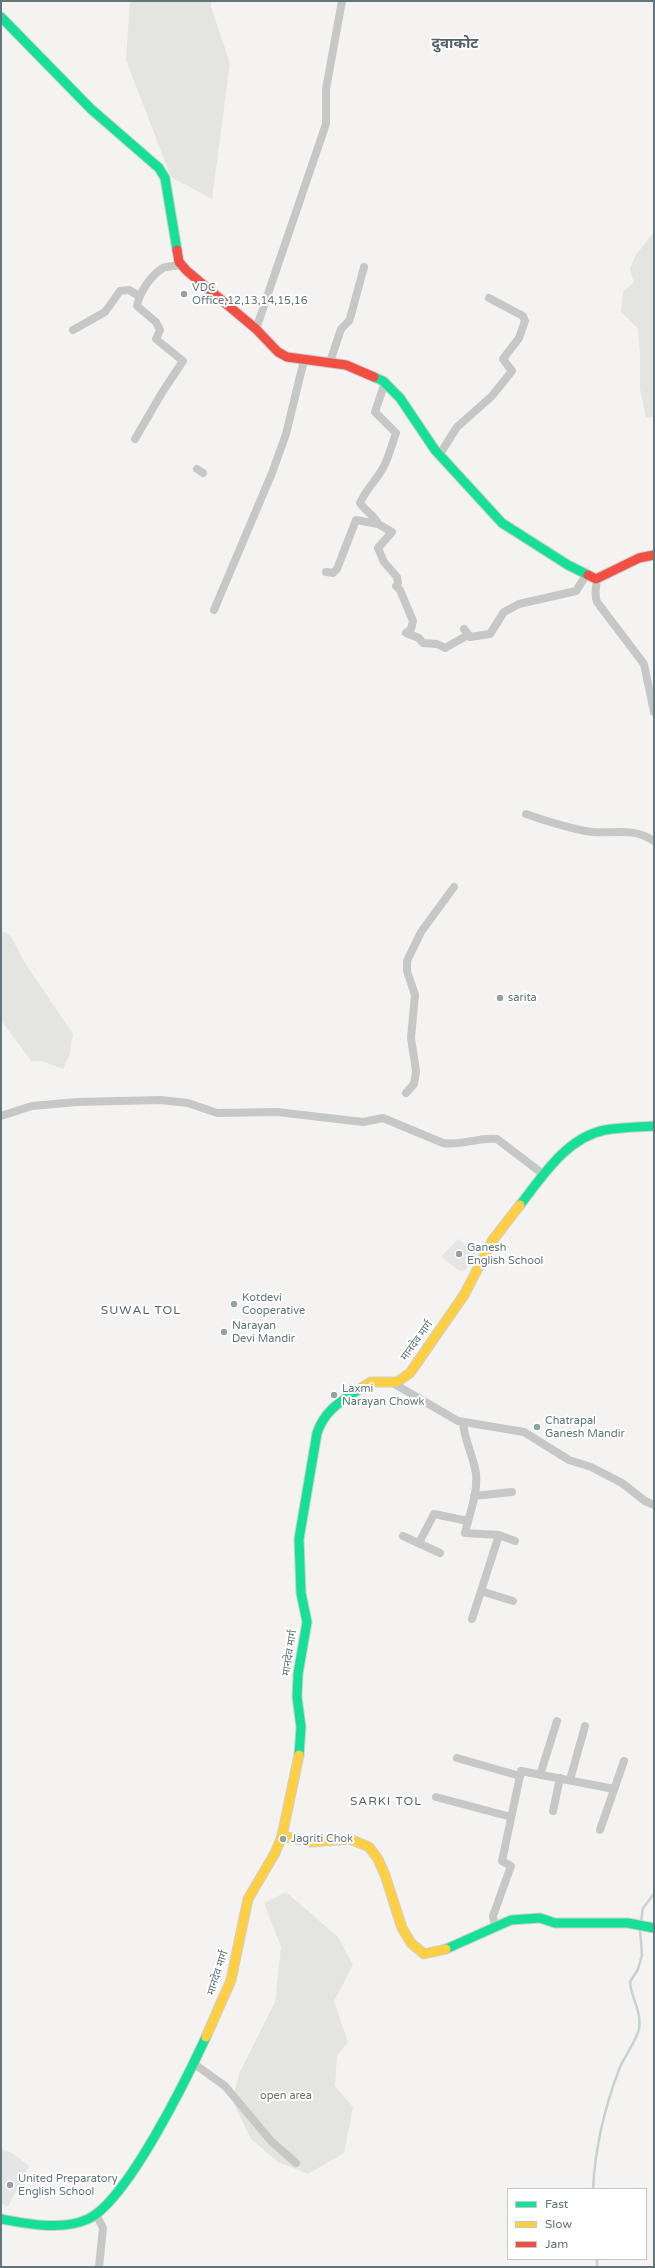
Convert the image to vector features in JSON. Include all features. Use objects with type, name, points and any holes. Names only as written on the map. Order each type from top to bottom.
[{"type":"main road","points":[[1,17],[91,109],[159,168],[165,178],[177,251],[182,265],[256,329],[278,352],[287,357],[330,362],[360,369],[385,382],[400,398],[440,454],[502,523],[568,565],[596,579],[638,558],[654,555]]},
{"type":"main road","name":"मानदेव मार्ग","points":[[1,2219],[23,2223],[50,2224],[76,2222],[96,2214],[121,2186],[152,2143],[173,2108],[231,1980],[236,1963],[248,1899],[275,1853],[282,1836],[300,1746],[302,1727],[297,1698],[298,1674],[307,1622],[301,1593],[299,1553],[317,1433],[321,1421],[330,1409],[371,1382],[397,1382],[410,1373],[433,1342],[464,1295],[492,1241],[543,1174],[554,1162],[577,1143],[592,1134],[605,1130],[654,1126]]},
{"type":"main road","points":[[282,1836],[312,1842],[354,1839],[364,1844],[378,1860],[388,1881],[398,1921],[406,1937],[413,1946],[424,1954],[439,1952],[511,1920],[540,1918],[555,1923],[628,1923],[654,1928]]},
{"type":"street","points":[[256,329],[326,124],[326,88],[342,1]]},
{"type":"street","points":[[135,439],[162,391],[183,361],[156,339],[160,330],[156,322],[136,306],[138,296],[153,277],[164,268],[182,265]]},
{"type":"street","points":[[330,362],[341,329],[349,321],[364,267]]},
{"type":"street","points":[[73,330],[104,312],[120,291],[125,289],[138,296]]},
{"type":"street","points":[[440,454],[457,427],[492,396],[512,371],[503,359],[519,338],[525,321],[523,316],[489,298]]},
{"type":"street","points":[[214,610],[286,434],[304,360]]},
{"type":"street","points":[[378,524],[377,520],[363,508],[360,503],[367,487],[373,484],[384,467],[396,432],[375,412],[385,382]]},
{"type":"street","points":[[326,572],[333,573],[338,568],[356,520],[378,524],[392,532],[378,548],[384,562],[397,577],[398,583],[396,586],[400,590],[413,621],[411,629],[406,633],[419,638],[423,643],[437,644],[445,648],[466,632],[470,637],[490,634],[504,612],[519,604],[576,591],[586,574]]},
{"type":"street","points":[[596,579],[597,583],[594,593],[597,602],[644,664],[654,712]]},
{"type":"street","points":[[526,814],[558,825],[585,831],[600,833],[633,831],[654,840]]},
{"type":"street","points":[[406,1093],[414,1084],[416,1071],[411,1038],[415,996],[407,971],[407,961],[421,932],[454,887]]},
{"type":"street","points":[[1,1116],[32,1106],[77,1102],[161,1100],[188,1103],[217,1113],[277,1112],[363,1122],[383,1118],[443,1143],[452,1144],[488,1138],[497,1139],[543,1174]]},
{"type":"street","points":[[391,1381],[463,1422],[524,1432],[569,1460],[622,1482],[644,1501],[654,1506]]},
{"type":"street","points":[[463,1422],[476,1474],[474,1496],[465,1533],[499,1535],[515,1541]]},
{"type":"street","points":[[474,1496],[512,1492]]},
{"type":"street","points":[[419,1543],[434,1514],[468,1521]]},
{"type":"street","points":[[472,1619],[499,1535]]},
{"type":"street","points":[[403,1536],[440,1553]]},
{"type":"street","points":[[481,1591],[513,1602]]},
{"type":"street","points":[[540,1775],[557,1721]]},
{"type":"street","points":[[570,1780],[585,1726]]},
{"type":"street","points":[[457,1758],[520,1776]]},
{"type":"street","points":[[600,1830],[624,1761]]},
{"type":"street","points":[[495,1927],[493,1916],[511,1866],[502,1861],[521,1771],[614,1789]]},
{"type":"street","points":[[553,1811],[560,1778]]},
{"type":"street","points":[[436,1797],[511,1817]]},
{"type":"street","points":[[193,2063],[225,2086],[271,2141],[296,2163]]},
{"type":"street","points":[[96,2214],[103,2228],[100,2267]]},
{"type":"shaded area","name":"Ganesh English School","points":[[458,1239],[476,1252],[466,1270],[460,1271],[441,1257]]},
{"type":"shaded area","name":"United Preparatory English School","points":[[1,2149],[12,2153],[29,2166],[8,2207],[1,2203]]},
{"type":"green space","points":[[130,1],[212,1],[211,7],[230,63],[212,199],[171,177],[126,60]]},
{"type":"green space","points":[[654,232],[654,417],[646,418],[640,389],[638,329],[621,312],[623,292],[634,282],[630,269],[635,256]]},
{"type":"green space","points":[[1,931],[10,935],[27,966],[73,1034],[69,1056],[63,1069],[42,1061],[31,1061],[1,1020]]},
{"type":"green space","name":"open area","points":[[286,1892],[338,1937],[353,1965],[334,2001],[348,2042],[337,2056],[335,2086],[353,2107],[344,2153],[308,2174],[278,2162],[251,2139],[232,2100],[240,2072],[275,2002],[281,1947],[264,1903]]},
{"type":"waterway","points":[[641,1922],[643,1908],[654,1894]]},
{"type":"waterway","points":[[593,2188],[598,2142],[605,2112],[620,2067],[636,2038],[639,2029],[640,2022],[638,2010],[632,1994],[630,1982],[638,1969],[642,1955],[640,1929]]},
{"type":"waterway","points":[[597,2260],[597,2267]]},
{"type":"traffic: fast","points":[[1,17],[91,109],[159,168],[165,178],[177,250]]},
{"type":"traffic: fast","points":[[374,377],[383,381],[400,398],[435,450],[502,523],[568,565],[588,575]]},
{"type":"traffic: fast","points":[[520,1205],[556,1160],[567,1149],[579,1141],[591,1134],[605,1130],[654,1126]]},
{"type":"traffic: fast","points":[[299,1755],[301,1727],[297,1697],[298,1674],[307,1622],[301,1593],[299,1539],[317,1433],[320,1425],[330,1411],[363,1387]]},
{"type":"traffic: fast","points":[[446,1949],[511,1920],[540,1918],[555,1923],[628,1923],[654,1928]]},
{"type":"traffic: fast","points":[[1,2219],[22,2223],[56,2226],[67,2225],[88,2219],[103,2208],[120,2189],[154,2137],[171,2108],[206,2037]]},
{"type":"traffic: slow","points":[[363,1387],[371,1382],[397,1382],[410,1373],[464,1295],[492,1241],[520,1205]]},
{"type":"traffic: slow","points":[[206,2037],[231,1980],[248,1899],[275,1853],[282,1836],[299,1755]]},
{"type":"traffic: slow","points":[[282,1836],[312,1842],[350,1839],[369,1847],[378,1859],[385,1875],[402,1928],[411,1943],[424,1954],[446,1949]]},
{"type":"traffic: jam","points":[[177,250],[179,262],[187,271],[256,329],[278,352],[287,357],[346,365],[374,377]]},
{"type":"traffic: jam","points":[[588,575],[596,579],[639,558],[654,555]]},
{"type":"place","name":"VDC Office,12,13,14,15,16","points":[[184,294]]},
{"type":"place","name":"sarita","points":[[500,998]]},
{"type":"place","name":"Ganesh English School","points":[[459,1254]]},
{"type":"place","name":"Kotdevi Cooperative","points":[[234,1304]]},
{"type":"place","name":"Narayan Devi Mandir","points":[[224,1332]]},
{"type":"place","name":"Laxmi Narayan Chowk","points":[[334,1395]]},
{"type":"place","name":"Chatrapal Ganesh Mandir","points":[[537,1427]]},
{"type":"place","name":"Jagriti Chok","points":[[283,1839]]},
{"type":"place","name":"United Preparatory English School","points":[[10,2185]]},
{"type":"district","name":"दुवाकोट","points":[[455,44]]},
{"type":"district","name":"SUWAL TOL","points":[[141,1311]]},
{"type":"district","name":"SARKI TOL","points":[[386,1802]]}]
